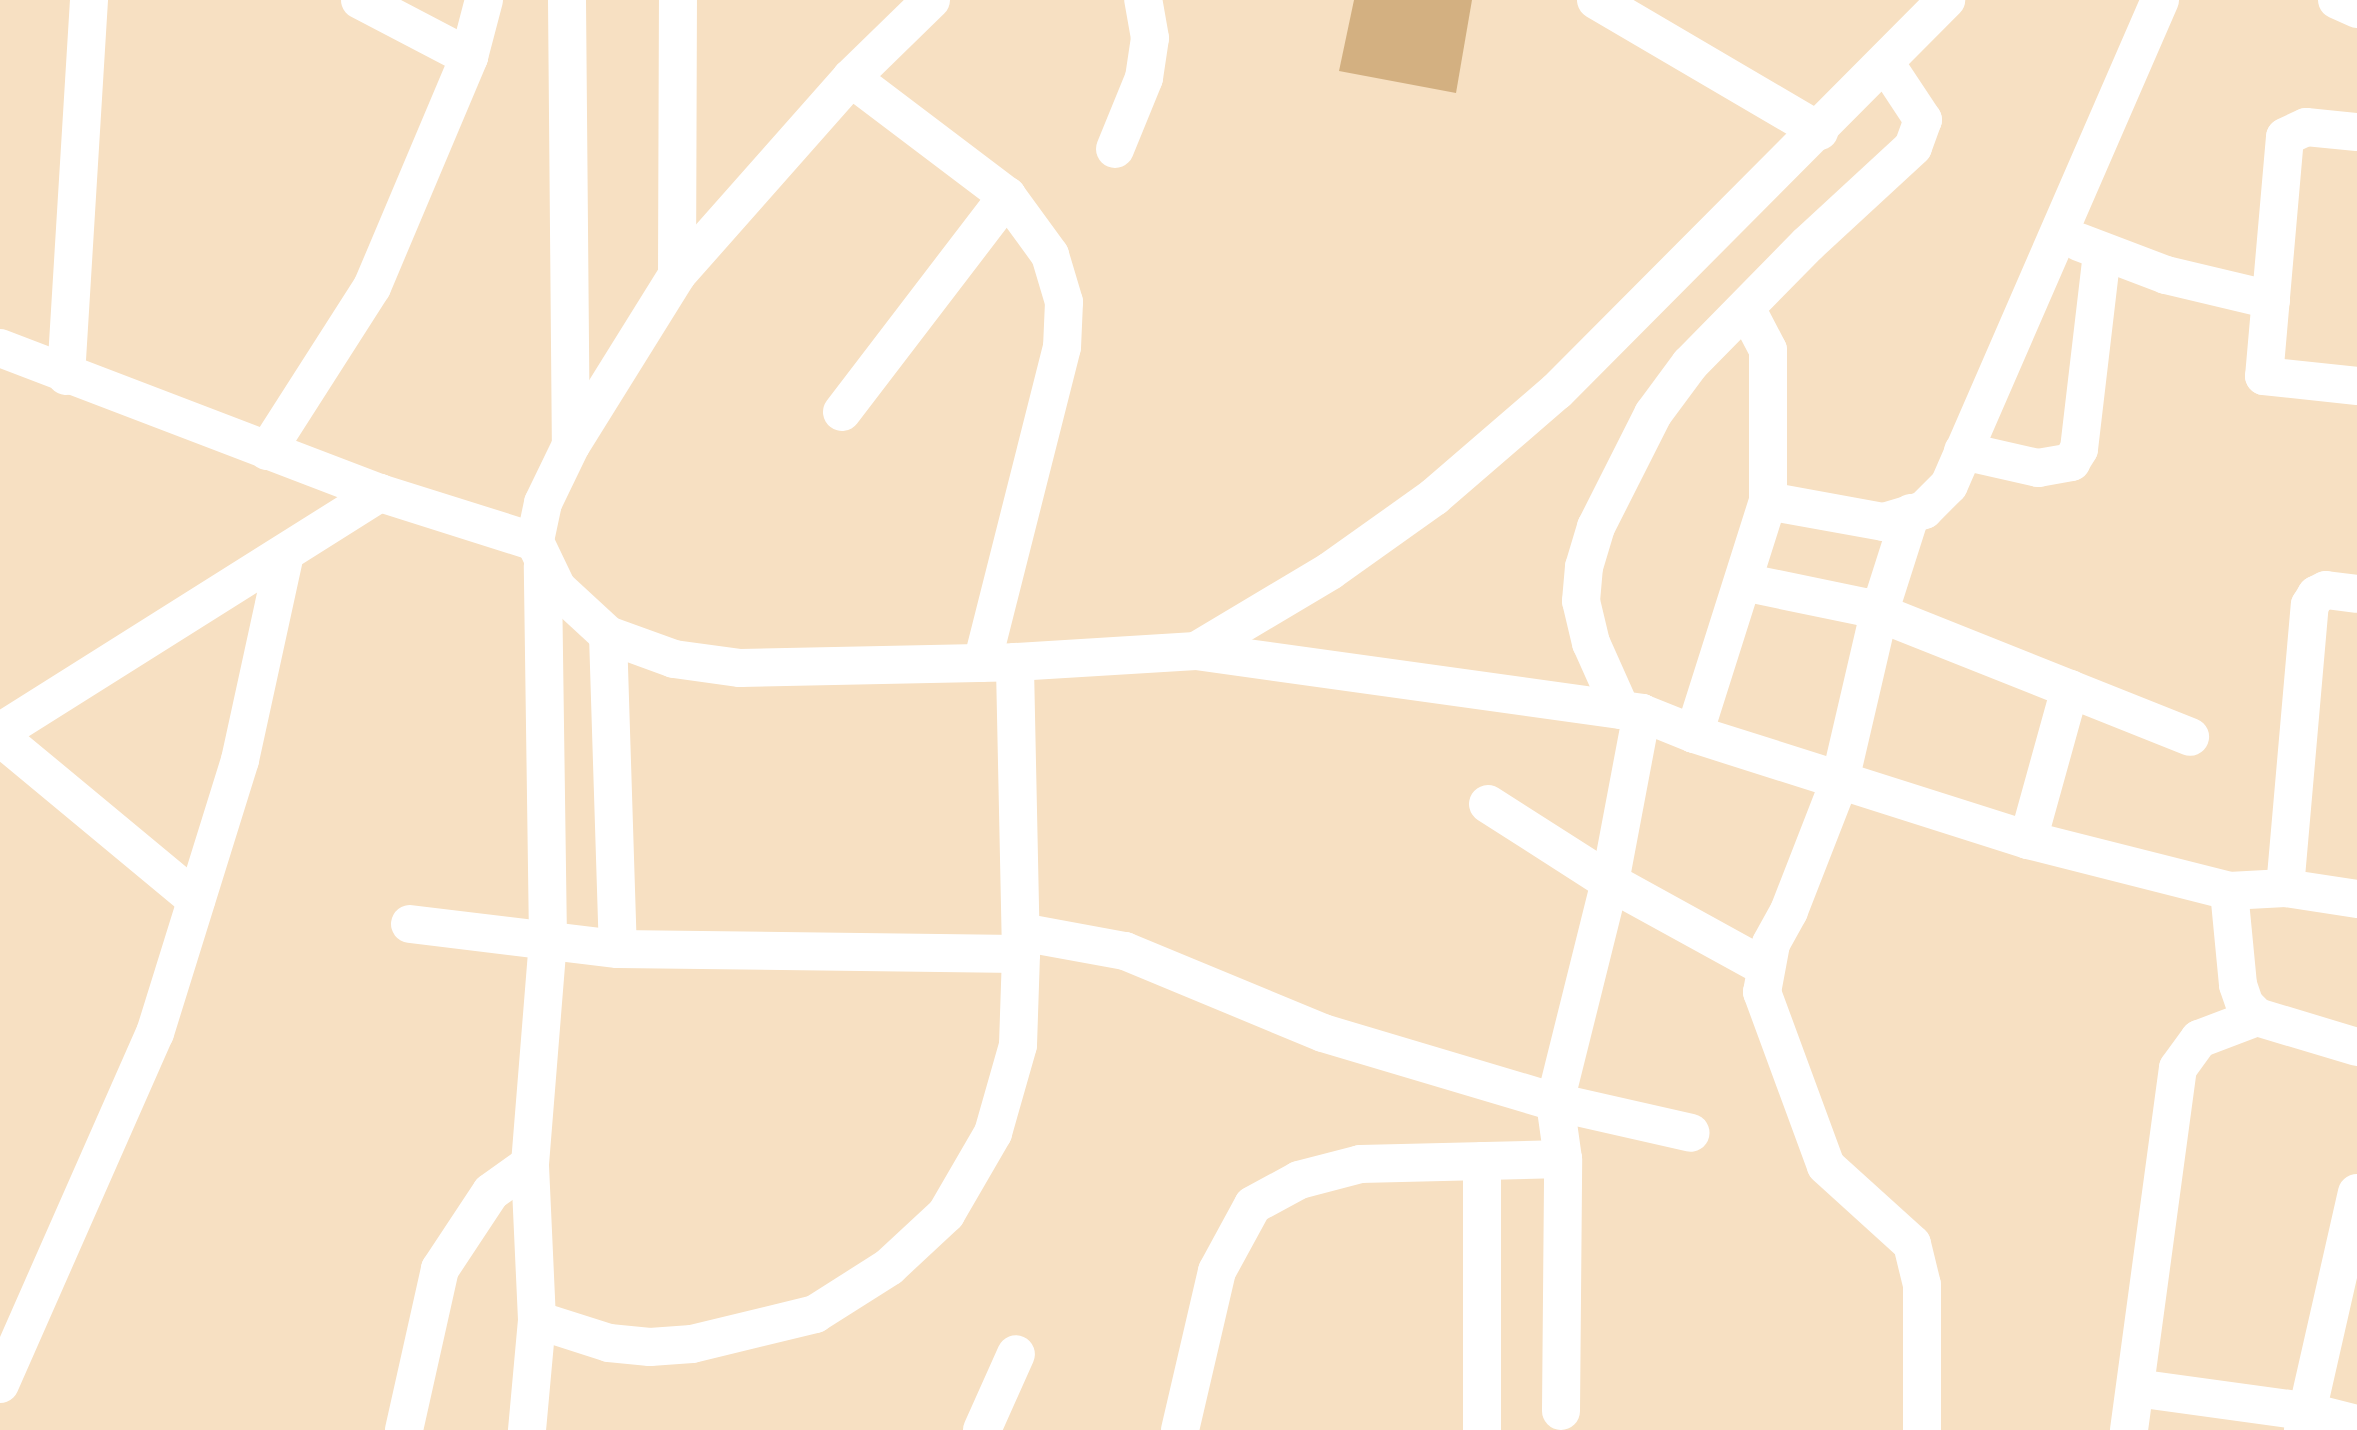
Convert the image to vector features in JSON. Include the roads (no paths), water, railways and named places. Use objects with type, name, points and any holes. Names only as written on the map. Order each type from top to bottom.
[{"type":"street","points":[[66,376],[89,0]]},
{"type":"street","points":[[360,0],[468,57]]},
{"type":"street","points":[[267,451],[372,287],[468,57],[484,0]]},
{"type":"street","points":[[566,0],[571,445]]},
{"type":"street","points":[[677,275],[678,0]]},
{"type":"street","points":[[527,1430],[537,1320],[530,1164],[548,940],[539,554],[543,503],[571,445],[677,275],[851,78],[931,0]]},
{"type":"street","points":[[1115,149],[1144,78],[1150,38],[1143,0]]},
{"type":"street","points":[[1596,0],[1819,131]]},
{"type":"street","points":[[1196,652],[1330,570],[1434,497],[1557,391],[1886,64],[1946,0]]},
{"type":"street","points":[[1768,501],[1884,522],[1924,510],[1949,485],[2160,0]]},
{"type":"street","points":[[2337,0],[2357,9]]},
{"type":"street","points":[[1561,1411],[1563,1159],[1555,1102],[1610,882],[1632,711],[1591,643],[1581,601],[1584,567],[1596,527],[1653,414],[1690,365],[1913,147],[1923,120],[1886,64]]},
{"type":"street","points":[[537,1320],[609,1343],[650,1348],[692,1344],[815,1314],[889,1267],[946,1214],[993,1133],[1018,1045],[1021,943],[998,662],[1062,347],[1064,302],[1049,256],[1007,197],[851,78]]},
{"type":"street","points":[[2357,132],[2306,127],[2285,137],[2264,376],[2357,386]]},
{"type":"street","points":[[842,412],[1007,197]]},
{"type":"street","points":[[2058,232],[2102,254],[2271,300]]},
{"type":"street","points":[[1963,451],[2038,468],[2071,462],[2079,449],[2102,254]]},
{"type":"street","points":[[1694,734],[1768,501],[1768,351],[1746,308]]},
{"type":"street","points":[[0,348],[66,376],[539,554],[557,588],[608,635],[674,659],[740,668],[998,662],[1196,652],[1632,711],[1694,734],[2028,840],[2229,891],[2285,888],[2357,899]]},
{"type":"street","points":[[0,732],[380,493]]},
{"type":"street","points":[[1911,513],[1879,613],[1840,780],[1763,966],[1762,992],[1769,1016],[1803,1096],[1826,1166],[1912,1244],[1922,1285],[1922,1430]]},
{"type":"street","points":[[0,1384],[11,1333],[155,1033],[240,760],[285,554]]},
{"type":"street","points":[[1743,582],[1879,613],[2190,737]]},
{"type":"street","points":[[2285,888],[2310,605],[2316,594],[2326,590],[2357,594]]},
{"type":"street","points":[[608,635],[618,948]]},
{"type":"street","points":[[2028,840],[2070,690]]},
{"type":"street","points":[[0,737],[196,900]]},
{"type":"street","points":[[1488,804],[1610,882],[1763,966]]},
{"type":"street","points":[[2229,891],[2238,985],[2245,1005],[2257,1017],[2357,1047]]},
{"type":"street","points":[[410,924],[618,948],[1021,943],[1125,951],[1323,1033],[1555,1102],[1691,1133]]},
{"type":"street","points":[[2130,1430],[2178,1068],[2199,1039],[2257,1017]]},
{"type":"street","points":[[1180,1430],[1217,1271],[1253,1205],[1299,1180],[1360,1164],[1563,1159]]},
{"type":"street","points":[[1482,1161],[1482,1430]]},
{"type":"street","points":[[404,1430],[440,1269],[491,1192],[530,1164]]},
{"type":"street","points":[[2304,1421],[2357,1193]]},
{"type":"street","points":[[982,1430],[1016,1354]]},
{"type":"street","points":[[2136,1388],[2304,1421],[2357,1424]]}]
